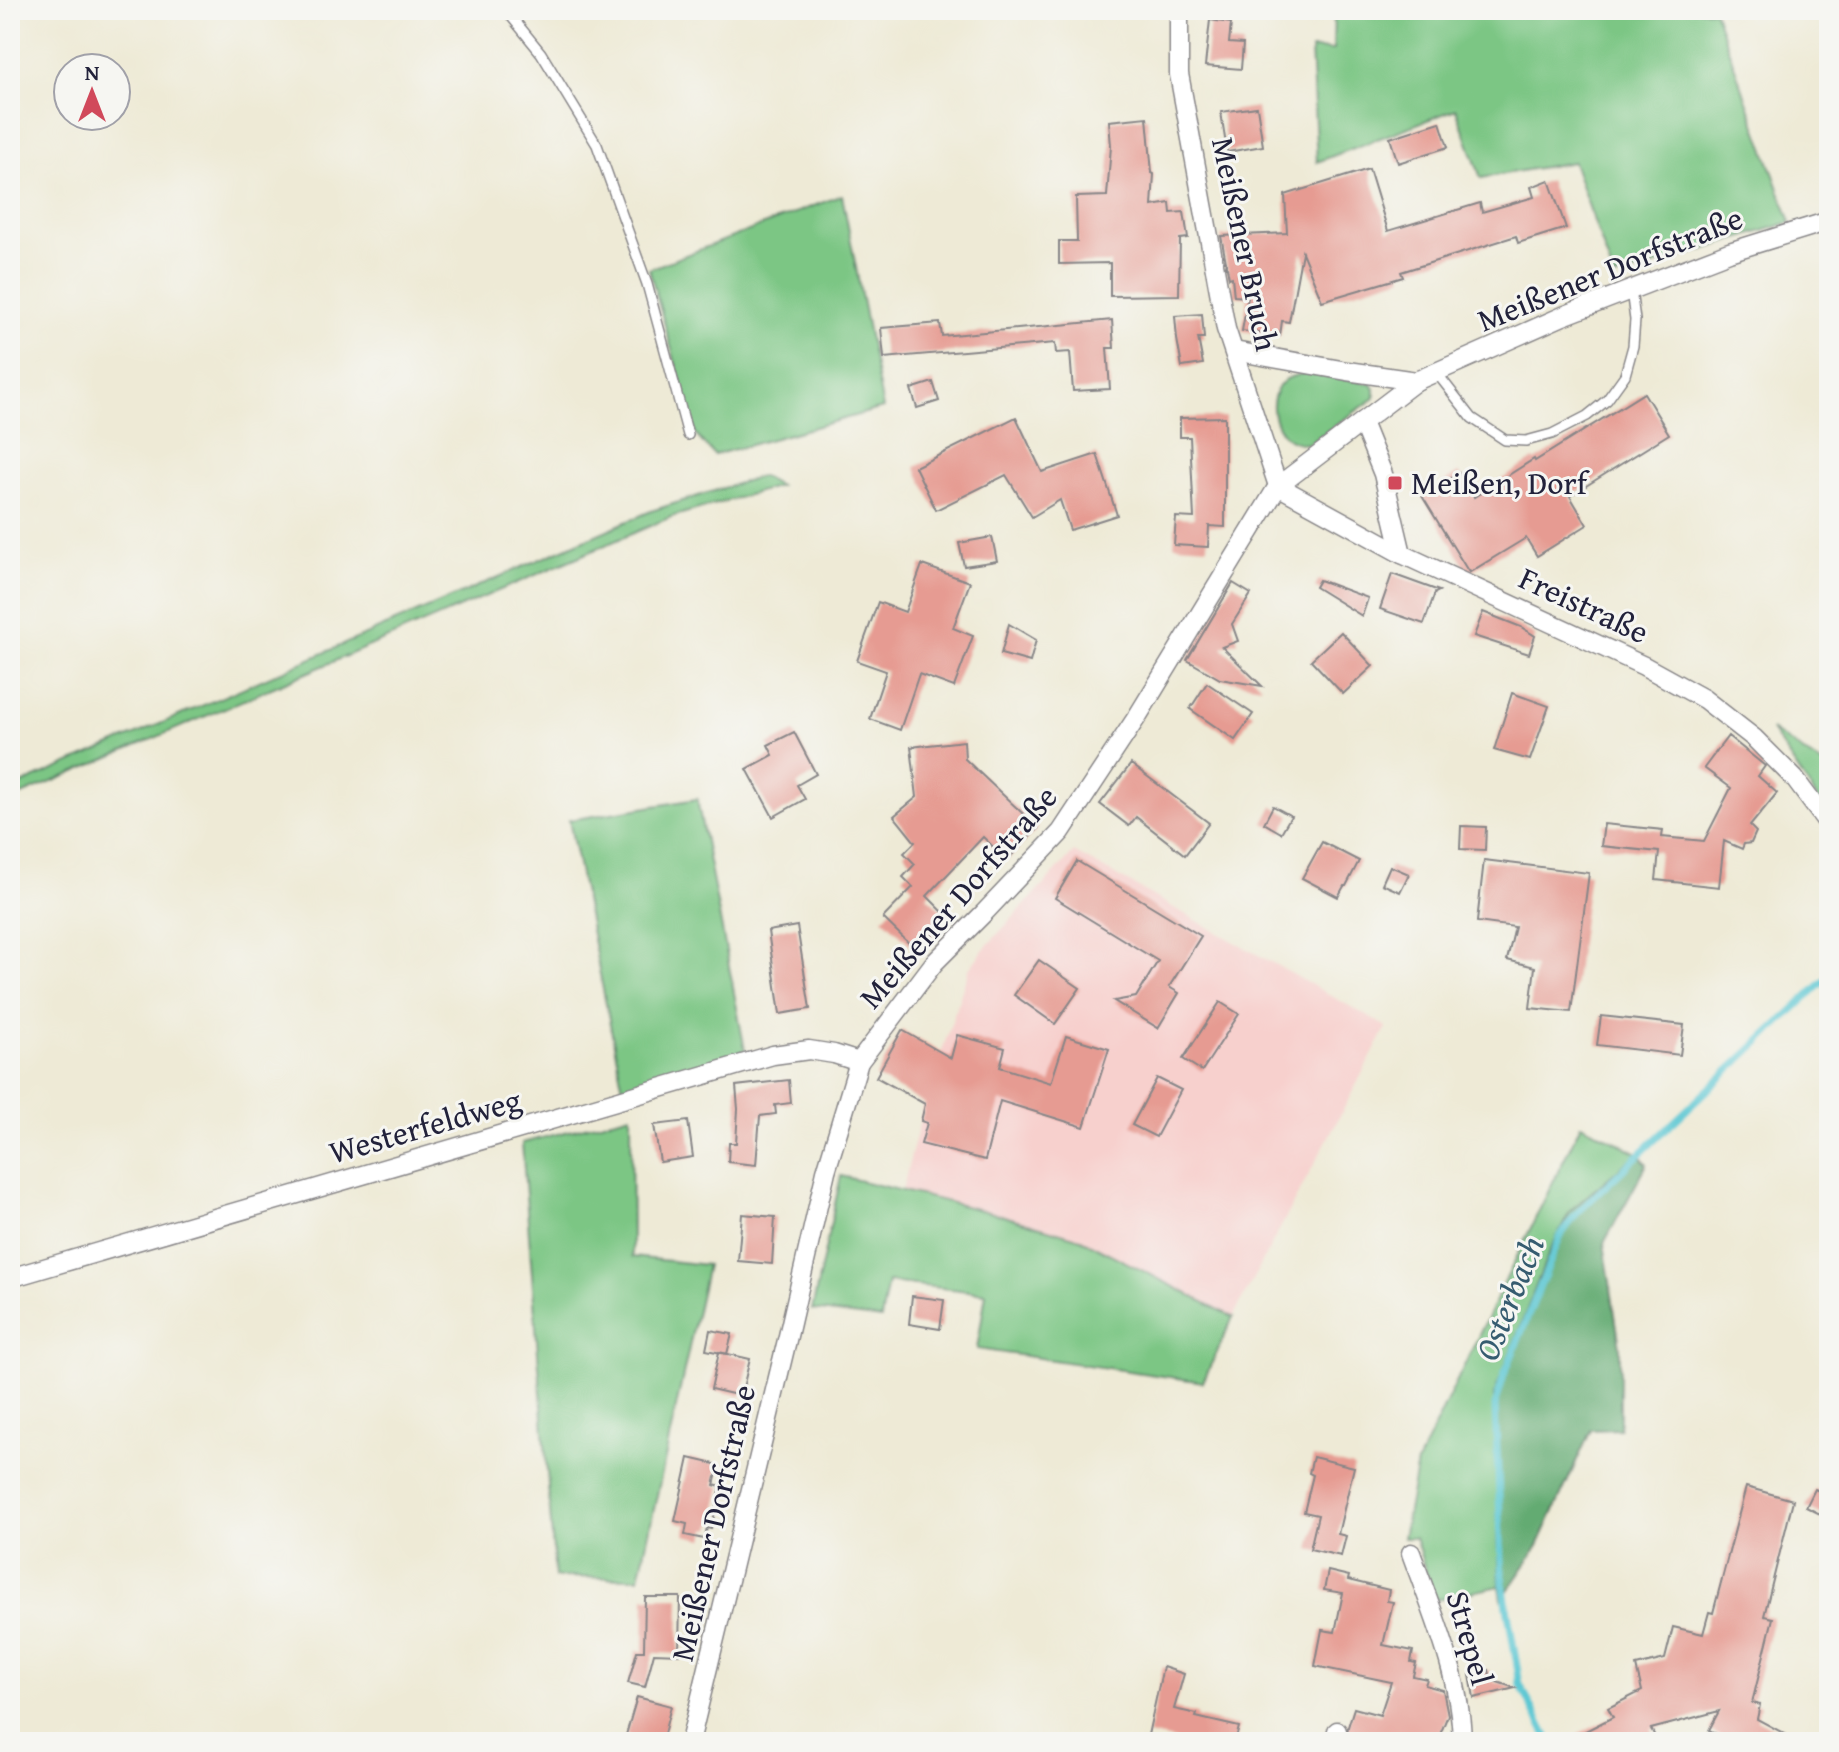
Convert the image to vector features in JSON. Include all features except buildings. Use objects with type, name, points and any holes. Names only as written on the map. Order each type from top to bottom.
[{"type":"street","name":"Meißener Bruch","points":[[1179,10],[1179,74],[1226,329],[1278,486]]},
{"type":"street","name":"Meißener Dorfstraße","points":[[690,1742],[826,1171],[859,1062],[934,963],[1061,832],[1137,717],[1278,486],[1416,381],[1563,316],[1729,252],[1829,221]]},
{"type":"street","points":[[1234,351],[1416,381]]},
{"type":"street","points":[[1362,422],[1383,474],[1402,554]]},
{"type":"street","name":"Freistraße","points":[[1278,486],[1402,554],[1644,666],[1704,699],[1754,738],[1794,778],[1829,825]]},
{"type":"street","name":"Westerfeldweg","points":[[10,1278],[773,1055],[809,1050],[859,1062]]},
{"type":"street","name":"Strepel","points":[[1411,1553],[1456,1688],[1462,1742]]},
{"type":"lane","points":[[506,10],[541,53],[597,145],[647,284],[688,435]]},
{"type":"lane","points":[[1436,372],[1472,418],[1505,440],[1526,441],[1552,434],[1587,416],[1607,400],[1625,375],[1633,346],[1635,320],[1631,290]]},
{"type":"shaded area","points":[[1074,852],[1387,1027],[1233,1317],[1175,1288],[1001,1215],[902,1191],[923,1109],[969,969]]},
{"type":"green space","points":[[1334,10],[1714,10],[1791,222],[1614,278],[1573,162],[1481,178],[1456,109],[1317,162],[1311,49],[1333,50]]},
{"type":"green space","points":[[842,195],[883,408],[714,455],[696,435],[649,269]]},
{"type":"green space","points":[[1305,373],[1372,384],[1375,398],[1308,444],[1293,441],[1283,433],[1274,418],[1273,400],[1280,385],[1289,378]]},
{"type":"green space","points":[[761,476],[779,486],[671,517],[10,800],[10,789],[651,511]]},
{"type":"green space","points":[[1771,730],[1829,769],[1829,816]]},
{"type":"green space","points":[[697,799],[745,1050],[623,1089],[569,820]]},
{"type":"green space","points":[[631,1115],[632,1257],[707,1265],[639,1578],[555,1577],[522,1143]]},
{"type":"green space","points":[[1581,1124],[1638,1153],[1571,1210],[1549,1253],[1494,1395],[1500,1586],[1435,1600],[1415,1538],[1403,1538],[1417,1463]]},
{"type":"green space","points":[[1638,1153],[1647,1164],[1604,1243],[1620,1347],[1620,1429],[1591,1430],[1538,1546],[1502,1599],[1494,1395],[1549,1253],[1571,1210]]},
{"type":"green space","points":[[841,1176],[1001,1215],[1081,1239],[1233,1317],[1203,1382],[977,1349],[986,1293],[888,1282],[881,1319],[812,1310]]},
{"type":"waterway","name":"Osterbach","points":[[1550,1742],[1520,1684],[1503,1583],[1495,1406],[1504,1375],[1561,1235],[1577,1213],[1829,976]]},
{"type":"place","name":"Meißen, Dorf","points":[[1395,483]]}]
